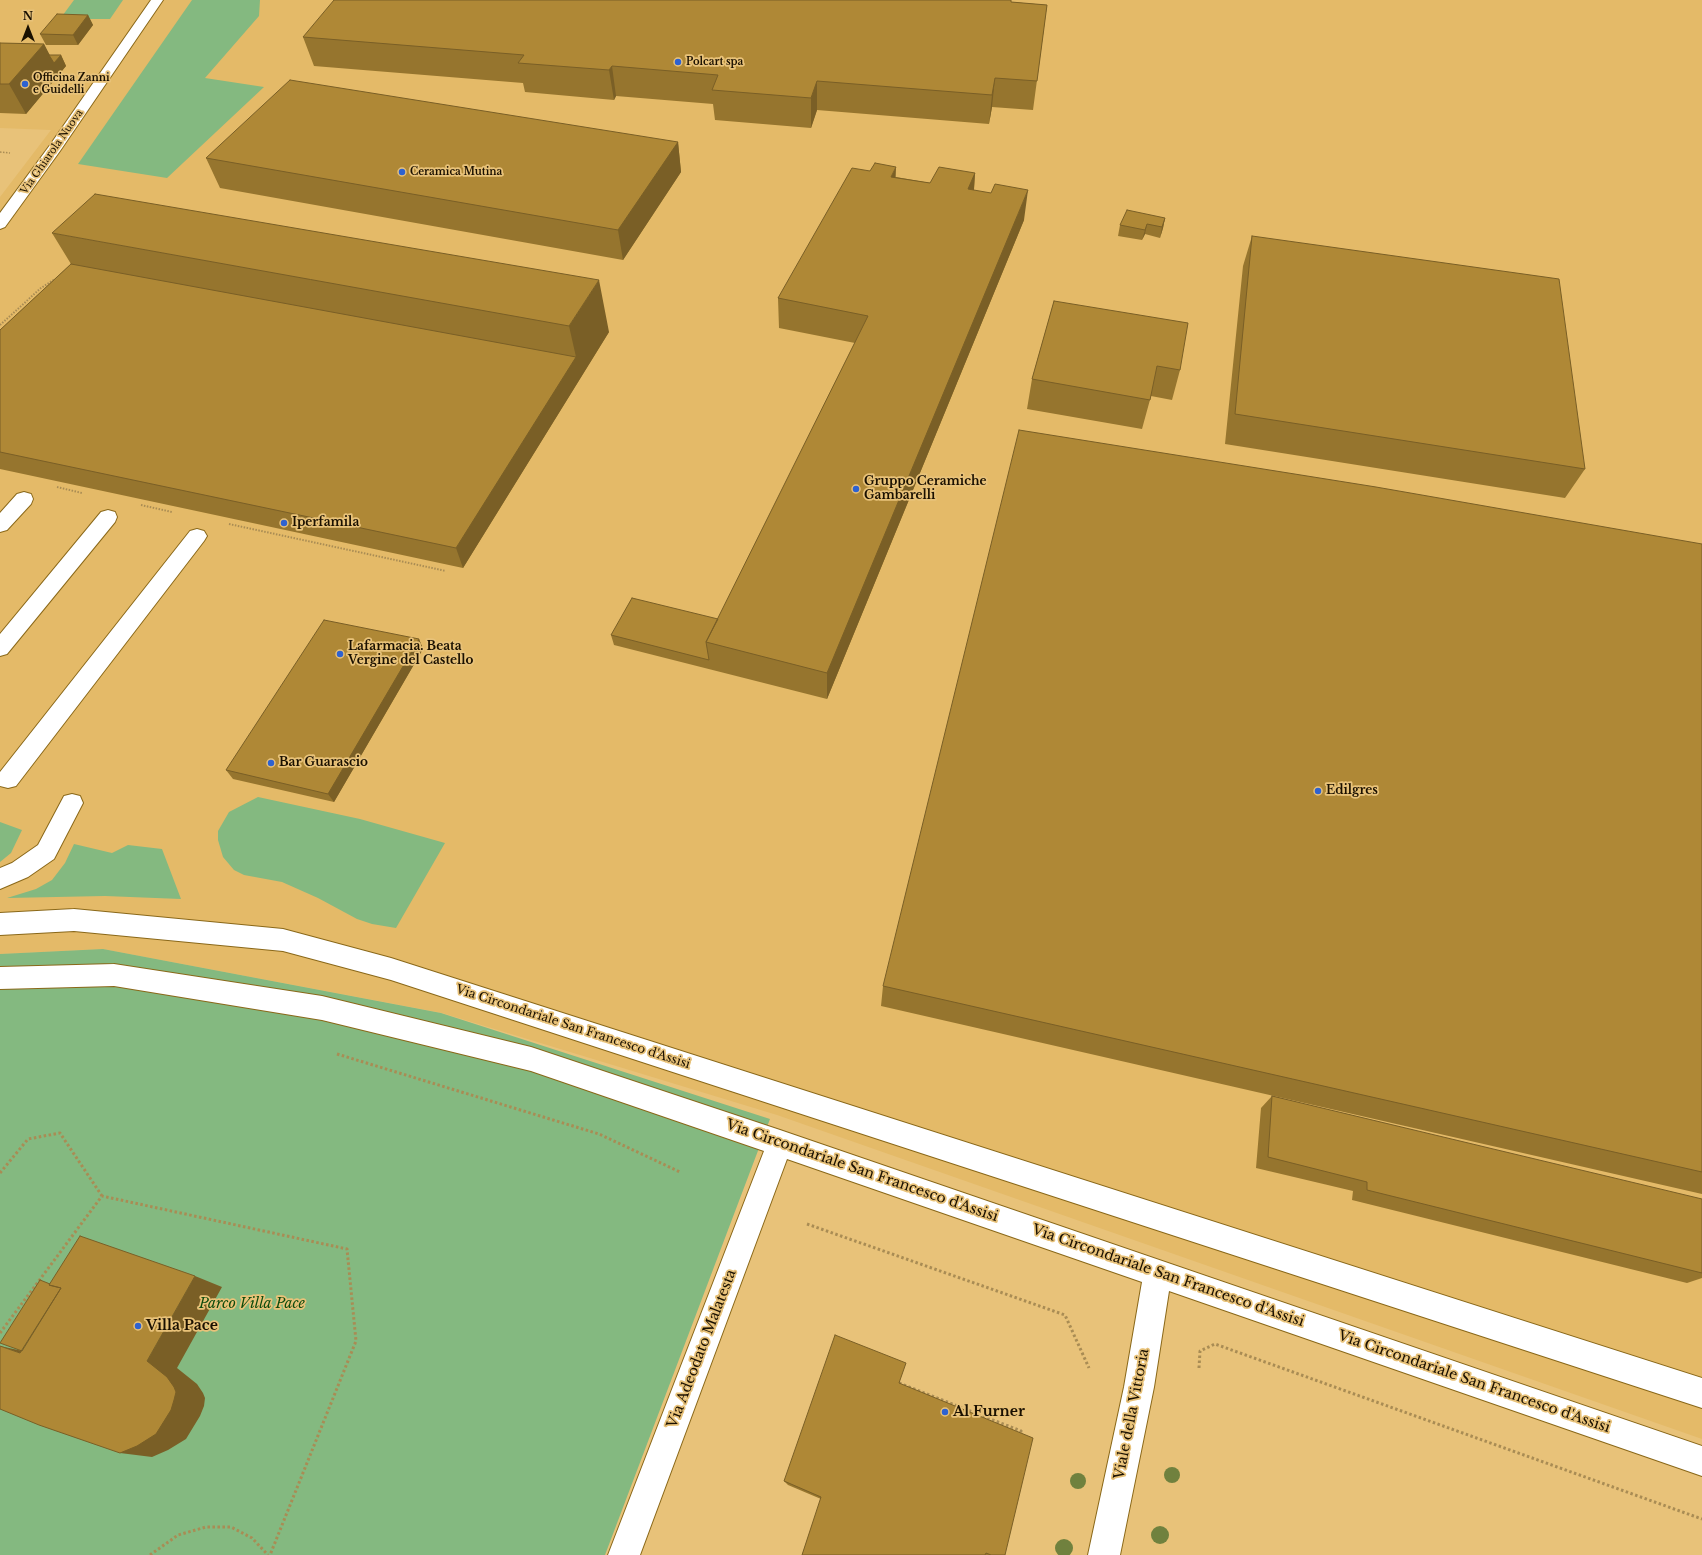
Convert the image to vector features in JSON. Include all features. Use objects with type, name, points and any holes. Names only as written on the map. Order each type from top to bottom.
[{"type":"street","name":"Via Ghiarola Nuova","points":[[0,224],[55,148],[157,0]]},
{"type":"street","points":[[0,525],[24,499]]},
{"type":"street","points":[[0,648],[108,517]]},
{"type":"street","points":[[8,779],[197,536]]},
{"type":"street","points":[[0,879],[20,870],[46,852],[72,803]]},
{"type":"street","name":"Via Circondariale San Francesco d'Assisi","points":[[0,924],[74,920],[283,940],[384,967],[1702,1393]]},
{"type":"street","name":"Via Circondariale San Francesco d'Assisi","points":[[0,978],[114,975],[322,1008],[531,1059],[780,1143],[1702,1461]]},
{"type":"street","name":"Via Adeodato Malatesta","points":[[624,1555],[780,1143]]},
{"type":"street","name":"Viale della Vittoria","points":[[1104,1555],[1138,1387],[1158,1273]]},
{"type":"path","points":[[0,325],[41,288],[61,277]]},
{"type":"path","points":[[332,1052],[599,1134],[680,1172]]},
{"type":"path","points":[[0,1172],[28,1139],[60,1133],[102,1196],[347,1249],[356,1341],[269,1555],[252,1538],[231,1527],[206,1527],[178,1535],[150,1555]]},
{"type":"path","points":[[0,1334],[102,1196]]},
{"type":"path","points":[[807,1224],[1065,1315],[1089,1368]]},
{"type":"path","points":[[1199,1368],[1200,1352],[1215,1344],[1702,1519]]},
{"type":"path","points":[[899,1383],[1021,1431],[1018,1441]]},
{"type":"shaded area","points":[[0,0],[1702,0],[1702,1439],[777,1115],[442,1013],[103,949],[0,954],[0,197],[51,130],[0,128]]},
{"type":"green space","points":[[74,0],[123,0],[110,19],[60,19]]},
{"type":"green space","points":[[192,0],[260,0],[259,16],[205,78],[264,87],[167,178],[78,164]]},
{"type":"green space","points":[[258,797],[360,819],[445,843],[396,928],[372,924],[357,919],[318,898],[282,882],[244,875],[234,870],[223,857],[218,840],[218,831],[229,812]]},
{"type":"green space","points":[[0,822],[22,830],[11,853],[0,862]]},
{"type":"green space","points":[[74,844],[112,853],[128,845],[162,849],[181,899],[105,896],[7,898],[36,889],[52,880],[65,863]]},
{"type":"green space","name":"Parco Villa Pace","points":[[103,949],[441,1013],[770,1119],[605,1555],[0,1555],[0,954]]},
{"type":"building","name":"Polcart spa","points":[[334,0],[1011,0],[1011,2],[1047,5],[1037,81],[995,78],[992,95],[817,81],[811,98],[712,90],[718,75],[612,66],[609,70],[518,63],[524,55],[303,37]]},
{"type":"building","points":[[57,14],[88,15],[73,35],[40,34]]},
{"type":"building","points":[[0,43],[44,44],[9,84],[0,84]]},
{"type":"building","points":[[49,55],[61,55],[54,63]]},
{"type":"building","points":[[290,80],[678,142],[618,230],[206,158]]},
{"type":"building","name":"Gruppo Ceramiche Gambarelli","points":[[875,163],[896,167],[891,177],[930,183],[939,167],[975,173],[968,189],[991,193],[995,184],[1028,190],[827,673],[706,642],[868,316],[778,298],[852,168],[870,171]]},
{"type":"building","points":[[95,194],[599,280],[569,326],[52,233]]},
{"type":"building","points":[[1127,210],[1165,218],[1162,227],[1147,224],[1145,230],[1120,225]]},
{"type":"building","points":[[1252,236],[1559,279],[1585,469],[1235,414]]},
{"type":"building","points":[[71,264],[576,357],[456,548],[0,452],[0,330]]},
{"type":"building","points":[[1054,301],[1188,323],[1180,370],[1157,366],[1150,400],[1032,379]]},
{"type":"building","name":"Edilgres","points":[[1019,430],[1376,487],[1702,544],[1702,1172],[883,986]]},
{"type":"building","points":[[632,598],[718,619],[706,642],[709,660],[611,635]]},
{"type":"building","points":[[324,620],[419,639],[328,794],[226,770]]},
{"type":"building","points":[[1272,1096],[1702,1199],[1702,1273],[1367,1190],[1367,1182],[1268,1157]]},
{"type":"building","name":"Villa Pace","points":[[80,1236],[195,1276],[147,1361],[167,1377],[174,1387],[176,1392],[171,1410],[156,1434],[137,1446],[120,1453],[39,1425],[0,1409],[0,1346],[20,1353],[61,1288],[49,1285]]},
{"type":"building","points":[[40,1280],[50,1284],[49,1285],[61,1288],[22,1351],[0,1343]]},
{"type":"building","points":[[835,1335],[906,1363],[899,1383],[1033,1438],[1005,1555],[991,1555],[986,1553],[985,1555],[802,1555],[821,1497],[784,1481]]},
{"type":"place","name":"Polcart spa","points":[[678,62]]},
{"type":"place","name":"Officina Zanni e Guidelli","points":[[25,84]]},
{"type":"place","name":"Ceramica Mutina","points":[[402,172]]},
{"type":"place","name":"Gruppo Ceramiche Gambarelli","points":[[856,489]]},
{"type":"place","name":"Iperfamila","points":[[284,523]]},
{"type":"place","name":"Lafarmacia. Beata Vergine del Castello","points":[[340,654]]},
{"type":"place","name":"Bar Guarascio","points":[[271,763]]},
{"type":"place","name":"Edilgres","points":[[1318,791]]},
{"type":"place","name":"Villa Pace","points":[[138,1326]]},
{"type":"place","name":"Al Furner","points":[[945,1412]]}]
